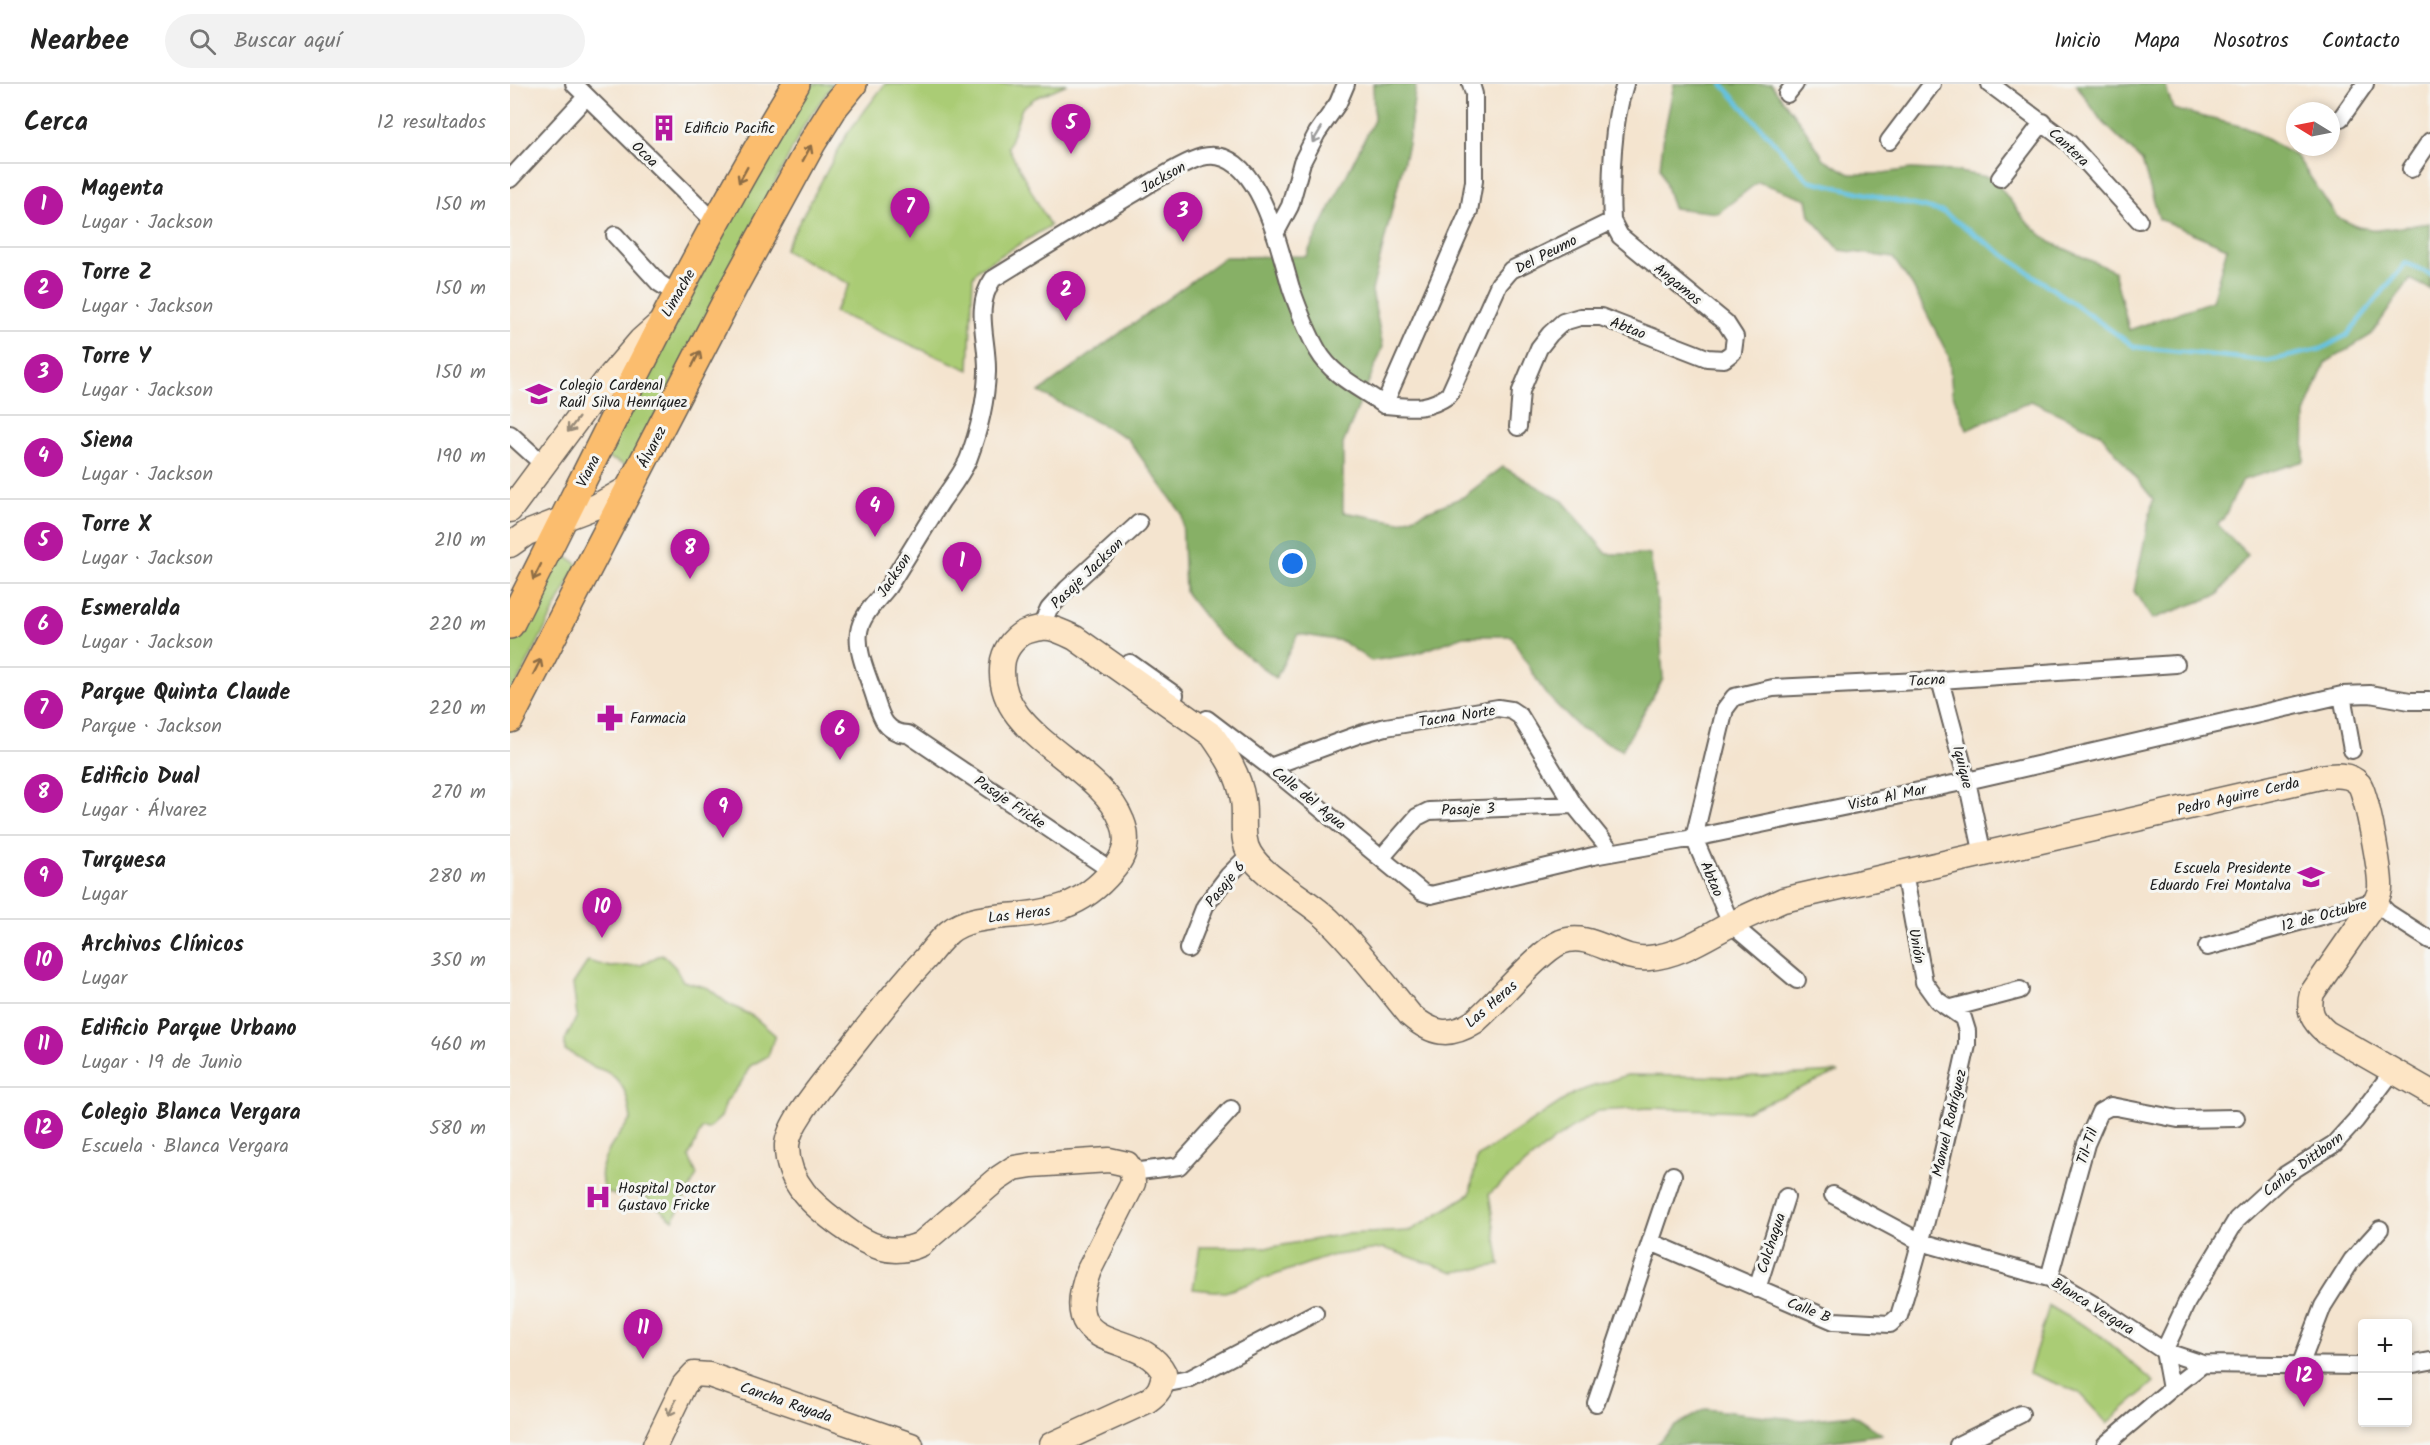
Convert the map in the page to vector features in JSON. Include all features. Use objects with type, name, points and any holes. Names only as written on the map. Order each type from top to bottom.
[{"type":"main road","name":"Limache","points":[[672,306],[716,223],[796,84]]},
{"type":"main road","name":"Álvarez","points":[[510,719],[729,296],[812,143],[835,106],[853,84]]},
{"type":"main road","name":"Viana","points":[[510,625],[672,306]]},
{"type":"street","points":[[1275,234],[1290,206],[1302,162],[1317,133],[1338,103],[1346,84]]},
{"type":"street","points":[[1384,405],[1469,211],[1474,180],[1474,94],[1470,84]]},
{"type":"street","points":[[1612,221],[1610,194],[1617,118],[1625,84]]},
{"type":"street","points":[[1889,141],[1932,84]]},
{"type":"street","name":"Cantera","points":[[1990,84],[2069,143],[2139,220]]},
{"type":"street","points":[[2341,118],[2365,84]]},
{"type":"street","name":"Ocoa","points":[[580,90],[716,223]]},
{"type":"street","points":[[510,179],[580,90]]},
{"type":"street","points":[[2000,178],[2043,122]]},
{"type":"street","points":[[2411,169],[2430,141]]},
{"type":"street","name":"Jackson","points":[[908,734],[891,730],[881,717],[861,653],[858,634],[861,623],[887,588],[967,462],[985,404],[987,370],[982,305],[985,291],[993,279],[1151,183],[1200,157],[1217,155],[1229,158],[1241,168],[1254,186],[1275,234],[1292,290],[1318,352],[1348,383],[1384,405]]},
{"type":"street","name":"Del Peumo","points":[[1384,405],[1418,408],[1435,405],[1449,395],[1499,284],[1511,270],[1612,221]]},
{"type":"street","name":"Angamos","points":[[1612,221],[1620,236],[1726,323],[1735,337],[1733,352]]},
{"type":"street","points":[[615,235],[659,283],[672,306]]},
{"type":"street","name":"Limache","points":[[510,510],[605,382],[672,306]]},
{"type":"street","name":"Abtao","points":[[1518,427],[1521,391],[1539,348],[1563,322],[1580,317],[1601,317],[1707,358],[1724,359],[1733,352]]},
{"type":"street","points":[[510,434],[543,464]]},
{"type":"street","points":[[510,510],[518,539],[605,502],[632,486]]},
{"type":"street","name":"Pasaje Jackson","points":[[1041,626],[1049,609],[1067,589],[1139,524]]},
{"type":"street","points":[[1041,626],[1055,628],[1075,638],[1189,711]]},
{"type":"street","name":"Las Heras","points":[[1041,626],[1021,634],[1011,644],[1004,656],[1001,674],[1004,688],[1012,708],[1030,729],[1105,793],[1122,820],[1127,839],[1123,855],[1095,889],[1078,901],[1060,909],[980,919],[950,932],[899,988],[801,1112],[787,1142],[789,1161],[794,1176],[805,1195],[818,1209],[858,1238],[875,1247],[900,1251],[921,1245],[996,1180],[1014,1168],[1109,1160],[1127,1164],[1132,1172]]},
{"type":"street","points":[[1119,656],[1189,711],[1212,735],[1234,770],[1243,802],[1245,837],[1250,854]]},
{"type":"street","name":"Tacna","points":[[1694,838],[1713,749],[1725,709],[1734,698],[1744,694],[1773,688],[1940,680],[2176,664]]},
{"type":"street","name":"Iquique","points":[[1940,680],[1967,781],[1983,855]]},
{"type":"street","name":"Vista Al Mar","points":[[1431,895],[1612,852],[1694,838],[1967,781],[2342,695],[2370,694],[2410,702],[2430,701]]},
{"type":"street","points":[[2342,695],[2352,750]]},
{"type":"street","name":"Tacna Norte","points":[[1270,767],[1369,732],[1498,708],[1511,710],[1520,716],[1574,805],[1612,852]]},
{"type":"street","name":"Calle del Agua","points":[[1189,711],[1270,767],[1422,892],[1431,895]]},
{"type":"street","name":"Pasaje Fricke","points":[[908,734],[1112,871]]},
{"type":"street","name":"Pedro Aguirre Cerda","points":[[1731,924],[1783,900],[2336,775],[2350,778],[2360,785],[2374,839],[2380,890],[2376,901],[2312,993],[2310,1014],[2327,1033],[2430,1092]]},
{"type":"street","name":"Pasaje 3","points":[[1382,857],[1417,817],[1429,812],[1574,805]]},
{"type":"street","name":"Abtao","points":[[1694,838],[1731,924],[1797,980]]},
{"type":"street","name":"Las Heras","points":[[1250,854],[1268,872],[1328,919],[1353,945],[1410,1015],[1421,1024],[1443,1032],[1451,1033],[1474,1022],[1540,958],[1563,941],[1583,941],[1627,957],[1648,959],[1697,944],[1731,924]]},
{"type":"street","name":"Pasaje 6","points":[[1188,949],[1205,906],[1228,876],[1250,854]]},
{"type":"street","name":"Unión","points":[[1904,872],[1923,982],[1937,1000],[1952,1008]]},
{"type":"street","name":"12 de Octubre","points":[[2207,947],[2376,901],[2388,913],[2430,940]]},
{"type":"street","points":[[1952,1008],[2020,990]]},
{"type":"street","name":"Manuel Rodríguez","points":[[1921,1242],[1967,1046],[1968,1031],[1963,1018],[1952,1008]]},
{"type":"street","name":"Carlos Dittborn","points":[[2164,1352],[2187,1302],[2237,1219],[2285,1175],[2334,1144],[2356,1120],[2393,1071]]},
{"type":"street","name":"Til-Til","points":[[2049,1278],[2086,1144],[2100,1112],[2111,1106],[2178,1119],[2236,1118]]},
{"type":"street","points":[[1051,1445],[1147,1401],[1158,1393],[1163,1384],[1164,1373],[1154,1359],[1106,1339],[1086,1322],[1081,1311],[1084,1284],[1109,1228],[1133,1183],[1132,1172],[1179,1166],[1231,1109]]},
{"type":"street","points":[[1596,1403],[1673,1175]]},
{"type":"street","name":"Blanca Vergara","points":[[1833,1195],[1921,1242],[2049,1278],[2096,1306],[2164,1352],[2203,1364],[2358,1366]]},
{"type":"street","name":"Colchagua","points":[[1757,1289],[1786,1197]]},
{"type":"street","points":[[2300,1366],[2323,1306],[2352,1260],[2380,1229]]},
{"type":"street","name":"Calle B","points":[[1651,1242],[1834,1321],[1890,1324],[1899,1316],[1921,1242]]},
{"type":"street","points":[[1163,1384],[1189,1379],[1315,1313]]},
{"type":"street","points":[[2164,1352],[2170,1389]]},
{"type":"street","points":[[2412,1364],[2430,1361]]},
{"type":"street","points":[[2105,1445],[2203,1364]]},
{"type":"street","name":"Cancha Rayada","points":[[655,1445],[684,1385],[694,1374],[709,1375],[911,1445]]},
{"type":"street","points":[[1958,1445],[2021,1414]]},
{"type":"green space","points":[[802,84],[833,84],[806,122],[629,467],[604,456]]},
{"type":"green space","points":[[885,84],[1067,84],[1035,98],[1022,108],[1008,147],[1050,226],[978,269],[973,277],[969,370],[834,312],[850,284],[784,250],[847,134]]},
{"type":"green space","points":[[1373,84],[1416,84],[1408,144],[1372,291],[1383,347],[1343,444],[1343,512],[1400,522],[1463,497],[1503,467],[1563,501],[1607,554],[1650,554],[1660,622],[1663,679],[1622,750],[1580,729],[1544,692],[1511,636],[1464,636],[1415,654],[1371,661],[1342,641],[1298,634],[1276,678],[1218,634],[1185,592],[1182,514],[1127,438],[1039,392],[1225,257],[1306,256],[1374,120]]},
{"type":"green space","points":[[1674,84],[1771,84],[1824,159],[1850,174],[1876,174],[1911,169],[1953,171],[1993,178],[2024,219],[2050,242],[2114,271],[2129,330],[2212,301],[2227,248],[2159,219],[2142,161],[2100,119],[2076,84],[2165,84],[2173,109],[2248,128],[2286,150],[2286,156],[2297,157],[2337,217],[2358,227],[2378,230],[2430,223],[2430,289],[2410,279],[2371,335],[2325,363],[2305,414],[2304,461],[2243,480],[2222,521],[2217,524],[2248,555],[2218,595],[2152,619],[2134,591],[2153,499],[2100,433],[2031,401],[1967,430],[1952,392],[1949,357],[1912,285],[1893,258],[1840,250],[1810,216],[1807,199],[1758,182],[1718,213],[1673,208],[1660,167]]},
{"type":"green space","points":[[554,555],[567,557],[578,564],[510,697],[510,640]]},
{"type":"green space","points":[[662,954],[675,967],[683,981],[708,988],[727,1003],[754,1017],[775,1035],[768,1056],[750,1066],[741,1083],[726,1102],[721,1117],[708,1129],[702,1128],[689,1157],[697,1175],[673,1220],[636,1189],[618,1196],[604,1191],[602,1171],[607,1153],[631,1119],[627,1098],[622,1086],[613,1076],[565,1051],[565,1040],[577,1016],[573,984],[588,961],[610,967],[641,965]]},
{"type":"green space","points":[[1838,1072],[1747,1111],[1650,1108],[1597,1111],[1553,1141],[1489,1194],[1500,1265],[1454,1272],[1384,1248],[1330,1256],[1225,1292],[1193,1289],[1200,1247],[1272,1247],[1345,1234],[1410,1231],[1470,1194],[1477,1157],[1576,1092],[1627,1075],[1740,1077]]},
{"type":"green space","points":[[2049,1306],[2096,1332],[2154,1382],[2107,1423],[2078,1392],[2029,1373]]},
{"type":"green space","points":[[1705,1409],[1802,1420],[1853,1415],[1882,1434],[1812,1444],[1655,1445],[1675,1426]]},
{"type":"waterway","points":[[1722,84],[1808,180],[1943,212],[2135,347],[2268,361],[2321,349],[2347,335],[2406,263],[2430,274]]},
{"type":"place","name":"Edificio Pacific","points":[[664,128]]},
{"type":"place","name":"Torre X","points":[[1071,154]]},
{"type":"place","name":"Parque Quinta Claude","points":[[910,238]]},
{"type":"place","name":"Torre Y","points":[[1183,242]]},
{"type":"place","name":"Torre Z","points":[[1066,321]]},
{"type":"place","name":"Colegio Cardenal Raúl Silva Henríquez","points":[[539,394]]},
{"type":"place","name":"Siena","points":[[875,537]]},
{"type":"place","name":"Edificio Dual","points":[[690,579]]},
{"type":"place","name":"Magenta","points":[[962,592]]},
{"type":"place","name":"Farmacia","points":[[610,718]]},
{"type":"place","name":"Esmeralda","points":[[840,760]]},
{"type":"place","name":"Turquesa","points":[[723,838]]},
{"type":"place","name":"Escuela Presidente Eduardo Frei Montalva","points":[[2311,877]]},
{"type":"place","name":"Archivos Clínicos","points":[[602,938]]},
{"type":"place","name":"Hospital Doctor Gustavo Fricke","points":[[598,1197]]},
{"type":"place","name":"Edificio Parque Urbano","points":[[643,1359]]},
{"type":"place","name":"Colegio Blanca Vergara","points":[[2304,1407]]}]
